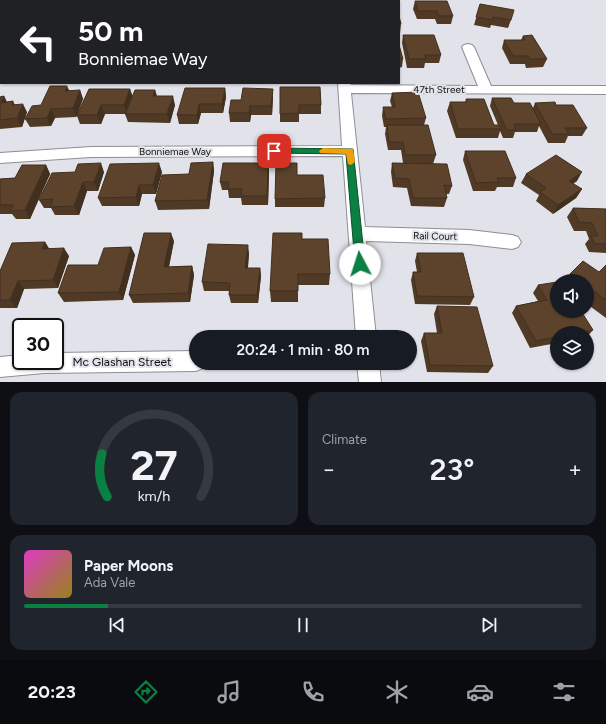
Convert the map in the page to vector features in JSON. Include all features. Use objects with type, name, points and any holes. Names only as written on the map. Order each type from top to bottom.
[{"type":"street","points":[[468,47],[486,89]]},
{"type":"street","points":[[344,86],[365,330]]},
{"type":"street","name":"47th Street","points":[[344,86],[606,90]]},
{"type":"street","name":"Bonniemae Way","points":[[0,158],[91,152],[350,151]]},
{"type":"street","name":"Rail Court","points":[[357,234],[470,237],[512,242]]},
{"type":"street","name":"Mc Glashan Street","points":[[0,367],[44,363],[189,362]]},
{"type":"street","points":[[369,370],[370,382]]},
{"type":"building","points":[[415,1],[447,1],[453,16],[439,16],[437,11],[418,11]]},
{"type":"building","points":[[480,4],[514,10],[511,20],[493,17],[492,20],[476,17]]},
{"type":"building","points":[[403,35],[434,35],[441,55],[425,55],[426,59],[409,59]]},
{"type":"building","points":[[532,35],[547,59],[530,59],[528,56],[513,56],[504,40],[525,40],[523,36]]},
{"type":"building","points":[[400,48],[403,59],[400,59]]},
{"type":"building","points":[[50,86],[67,86],[65,91],[80,90],[73,108],[51,109],[47,118],[25,119],[32,106],[41,105]]},
{"type":"building","points":[[280,87],[320,87],[321,105],[299,105],[299,113],[280,114]]},
{"type":"building","points":[[185,88],[225,88],[222,104],[199,104],[197,115],[177,115]]},
{"type":"building","points":[[243,88],[273,89],[271,106],[250,106],[249,113],[229,113],[231,100],[241,100]]},
{"type":"building","points":[[89,89],[130,89],[124,105],[101,105],[97,115],[77,115]]},
{"type":"building","points":[[135,90],[155,90],[153,96],[173,96],[167,114],[125,114]]},
{"type":"building","points":[[418,92],[426,118],[386,119],[383,107],[395,107],[392,93]]},
{"type":"building","points":[[4,96],[1,103],[13,101],[12,105],[23,104],[17,118],[0,120],[0,97]]},
{"type":"building","points":[[492,98],[511,98],[514,103],[530,103],[541,124],[514,124],[516,130],[507,130]]},
{"type":"building","points":[[466,99],[484,99],[494,125],[499,125],[501,129],[458,129],[450,102],[467,102]]},
{"type":"building","points":[[555,102],[556,105],[573,105],[587,128],[565,128],[569,134],[552,134],[535,103]]},
{"type":"building","points":[[387,125],[428,125],[436,155],[405,155],[403,142],[389,142]]},
{"type":"building","points":[[465,151],[505,151],[516,178],[497,178],[499,182],[476,183]]},
{"type":"building","points":[[556,155],[582,172],[569,181],[582,189],[558,205],[540,192],[546,188],[526,174]]},
{"type":"building","points":[[213,162],[207,200],[155,201],[162,175],[189,174],[191,163]]},
{"type":"building","points":[[101,163],[94,182],[83,182],[74,206],[50,207],[53,199],[39,200],[52,173],[75,172],[78,164]]},
{"type":"building","points":[[159,163],[153,185],[139,185],[136,197],[98,198],[110,164]]},
{"type":"building","points":[[223,163],[268,163],[267,196],[241,196],[242,189],[228,189],[229,182],[220,182]]},
{"type":"building","points":[[276,163],[297,163],[297,175],[323,175],[325,198],[275,199]]},
{"type":"building","points":[[392,163],[447,164],[452,186],[444,185],[447,198],[413,198],[409,179],[395,178]]},
{"type":"building","points":[[22,165],[46,165],[25,210],[10,211],[13,205],[0,205],[0,179],[15,178]]},
{"type":"building","points":[[573,208],[606,209],[606,244],[595,244],[591,236],[598,236],[592,223],[579,222]]},
{"type":"building","points":[[144,233],[171,233],[164,267],[192,266],[188,293],[129,295]]},
{"type":"building","points":[[273,233],[302,233],[302,239],[328,239],[330,274],[298,274],[298,291],[270,291]]},
{"type":"building","points":[[45,242],[42,249],[64,248],[53,280],[18,281],[10,300],[0,300],[0,271],[12,243]]},
{"type":"building","points":[[208,244],[248,245],[245,268],[260,268],[257,295],[229,295],[230,283],[202,282]]},
{"type":"building","points":[[131,247],[119,292],[58,293],[68,265],[98,265],[104,248]]},
{"type":"building","points":[[417,253],[463,253],[474,297],[417,296],[413,272],[421,272]]},
{"type":"building","points":[[583,261],[599,272],[606,265],[606,300],[594,291],[594,274],[570,274]]},
{"type":"building","points":[[550,283],[550,318],[585,318],[590,326],[550,326],[550,338],[536,341],[516,306],[547,300],[538,285]]},
{"type":"building","points":[[437,306],[477,307],[493,366],[430,365],[424,333],[442,333]]},
{"type":"slow traffic","points":[[323,151],[350,151],[351,162]]},
{"type":"route","points":[[274,151],[350,151],[360,264]]}]
